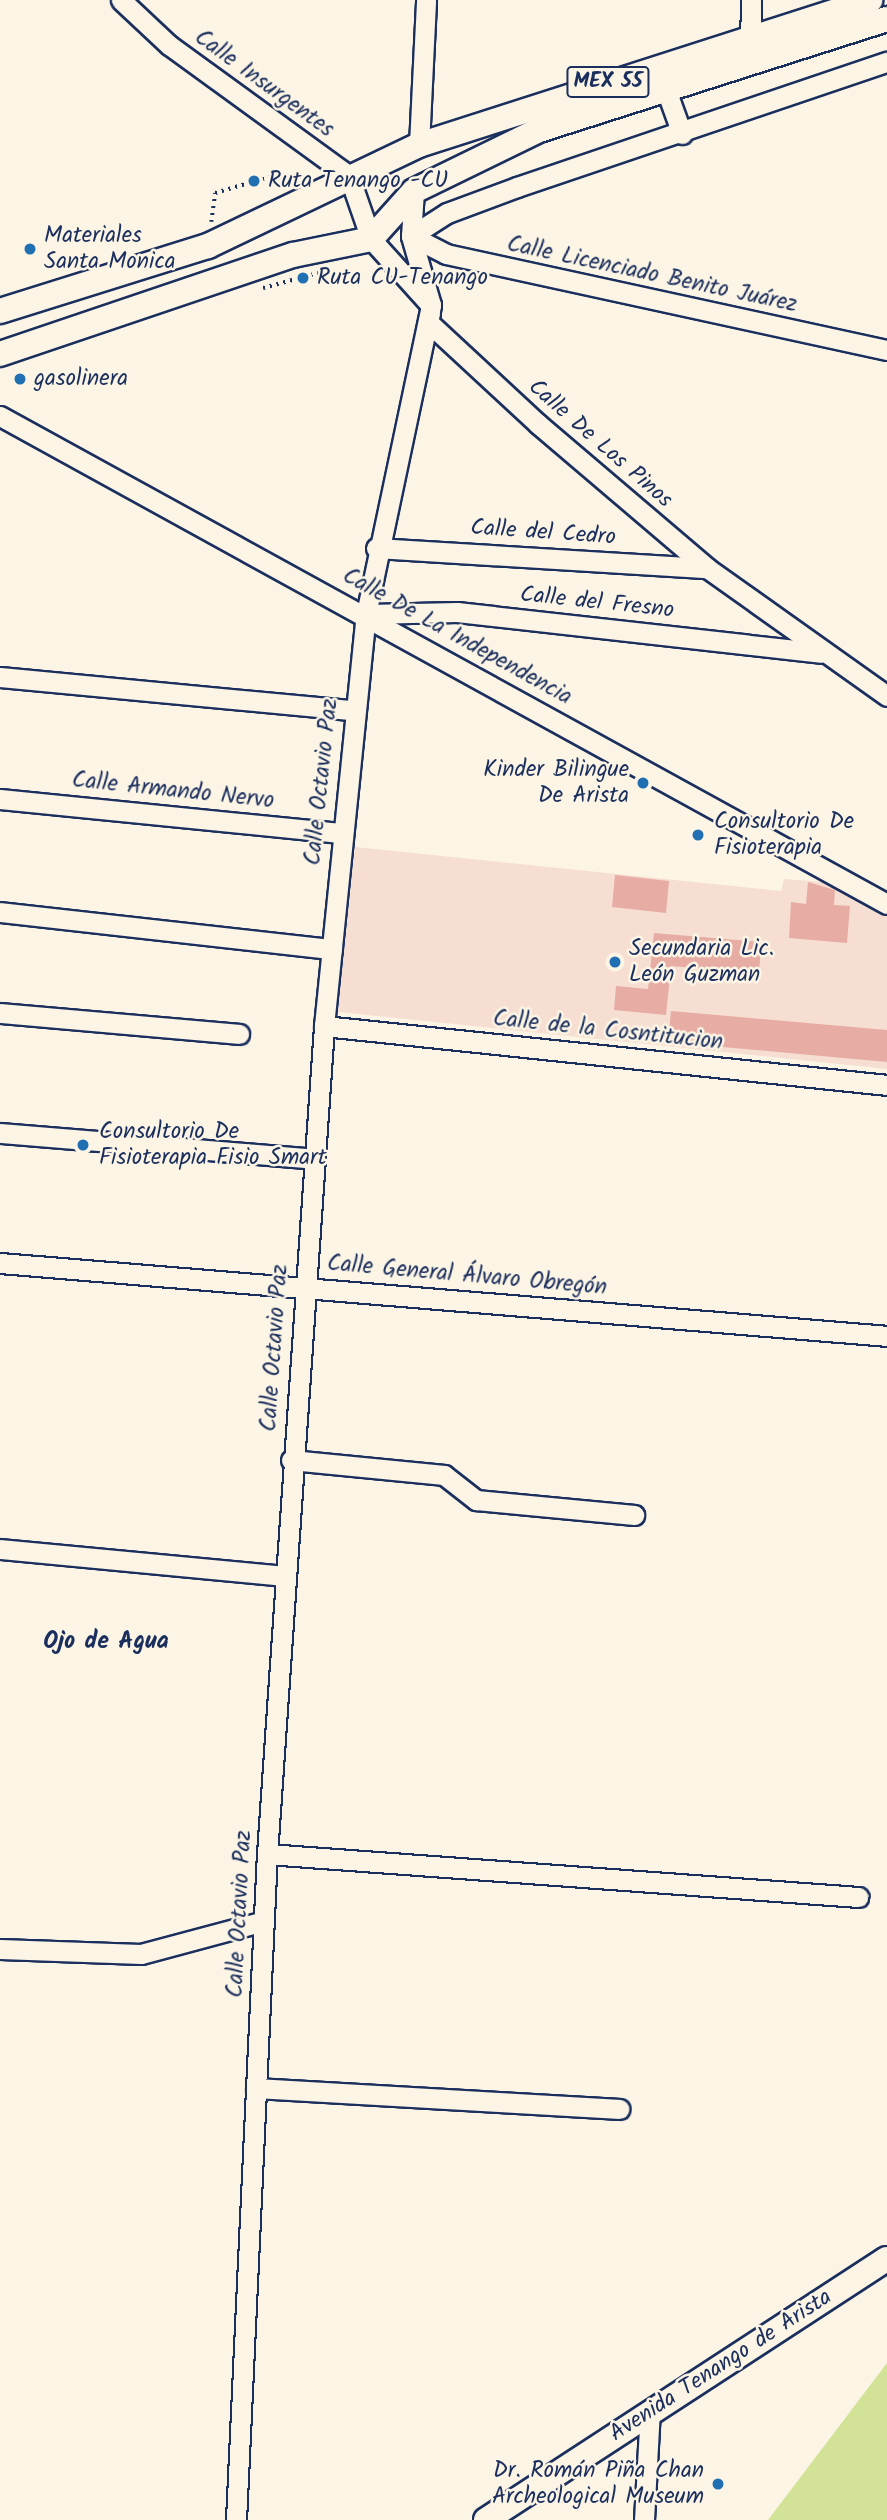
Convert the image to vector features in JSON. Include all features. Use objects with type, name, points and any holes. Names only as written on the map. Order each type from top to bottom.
[{"type":"main road","name":"MEX 55","points":[[0,311],[208,246],[349,176],[419,145],[870,0]]},
{"type":"main road","name":"MEX 55","points":[[371,239],[414,191],[539,130],[665,87],[887,19]]},
{"type":"main road","points":[[0,354],[293,255],[371,239]]},
{"type":"main road","name":"Avenida Tenango de Arista","points":[[485,2520],[650,2410],[887,2259]]},
{"type":"street","name":"Calle Insurgentes","points":[[121,0],[169,45],[349,176]]},
{"type":"street","points":[[419,145],[426,0]]},
{"type":"street","points":[[750,37],[751,0]]},
{"type":"street","points":[[411,236],[459,209],[887,62]]},
{"type":"street","points":[[665,87],[682,134]]},
{"type":"street","name":"Calle De Los Pinos","points":[[349,176],[371,239],[431,305],[428,322],[706,568],[822,653],[887,696]]},
{"type":"street","name":"Calle Octavio Paz","points":[[236,2520],[267,1854],[291,1460],[324,1026],[352,710],[366,614],[376,548],[431,305],[411,236],[414,191]]},
{"type":"street","name":"Calle Licenciado Benito Juárez","points":[[411,236],[446,254],[887,350]]},
{"type":"street","name":"Calle De La Independencia","points":[[0,416],[366,614],[887,904]]},
{"type":"street","name":"Calle del Cedro","points":[[376,548],[706,568]]},
{"type":"street","name":"Calle del Fresno","points":[[366,614],[457,612],[822,653]]},
{"type":"street","points":[[0,677],[352,710]]},
{"type":"street","name":"Calle Armando Nervo","points":[[0,799],[340,833]]},
{"type":"street","points":[[0,912],[332,949]]},
{"type":"street","points":[[0,1013],[239,1034]]},
{"type":"street","name":"Calle de la Cosntitucion","points":[[324,1026],[887,1084]]},
{"type":"street","points":[[0,1133],[314,1159]]},
{"type":"street","name":"Calle General Álvaro Obregón","points":[[0,1263],[887,1336]]},
{"type":"street","points":[[291,1460],[444,1475],[476,1500],[634,1514]]},
{"type":"street","points":[[0,1549],[284,1576]]},
{"type":"street","points":[[267,1854],[858,1897]]},
{"type":"street","points":[[0,1949],[141,1954],[264,1920]]},
{"type":"street","points":[[256,2088],[619,2109]]},
{"type":"street","points":[[644,2520],[650,2410]]},
{"type":"path","points":[[215,193],[269,177]]},
{"type":"path","points":[[263,290],[318,273]]},
{"type":"shaded area","name":"Secundaria Lic. León Guzman","points":[[355,847],[781,891],[784,879],[837,883],[887,913],[887,1069],[338,1012]]},
{"type":"green space","points":[[887,2363],[887,2520],[768,2520]]},
{"type":"building","points":[[615,875],[669,881],[666,913],[612,907]]},
{"type":"building","points":[[808,882],[835,890],[834,905],[850,906],[847,943],[789,938],[791,902],[806,904]]},
{"type":"building","points":[[654,933],[761,942],[759,974],[671,966],[666,1015],[614,1010],[616,986],[648,989]]},
{"type":"building","points":[[671,1011],[887,1030],[887,1062],[668,1042]]},
{"type":"place","name":"Ruta Tenango -CU","points":[[254,181]]},
{"type":"place","name":"Materiales Santa Monica","points":[[30,249]]},
{"type":"place","name":"Ruta CU-Tenango","points":[[303,278]]},
{"type":"place","name":"gasolinera","points":[[20,379]]},
{"type":"place","name":"Kinder Bilingue De Arista","points":[[643,783]]},
{"type":"place","name":"Consultorio De Fisioterapia","points":[[698,835]]},
{"type":"place","name":"Secundaria Lic. León Guzman","points":[[615,962]]},
{"type":"place","name":"Consultorio De Fisioterapia Fisio Smart","points":[[83,1145]]},
{"type":"place","name":"Dr. Román Piña Chan Archeological Museum","points":[[718,2484]]},
{"type":"district","name":"Ojo de Agua","points":[[106,1642]]}]
